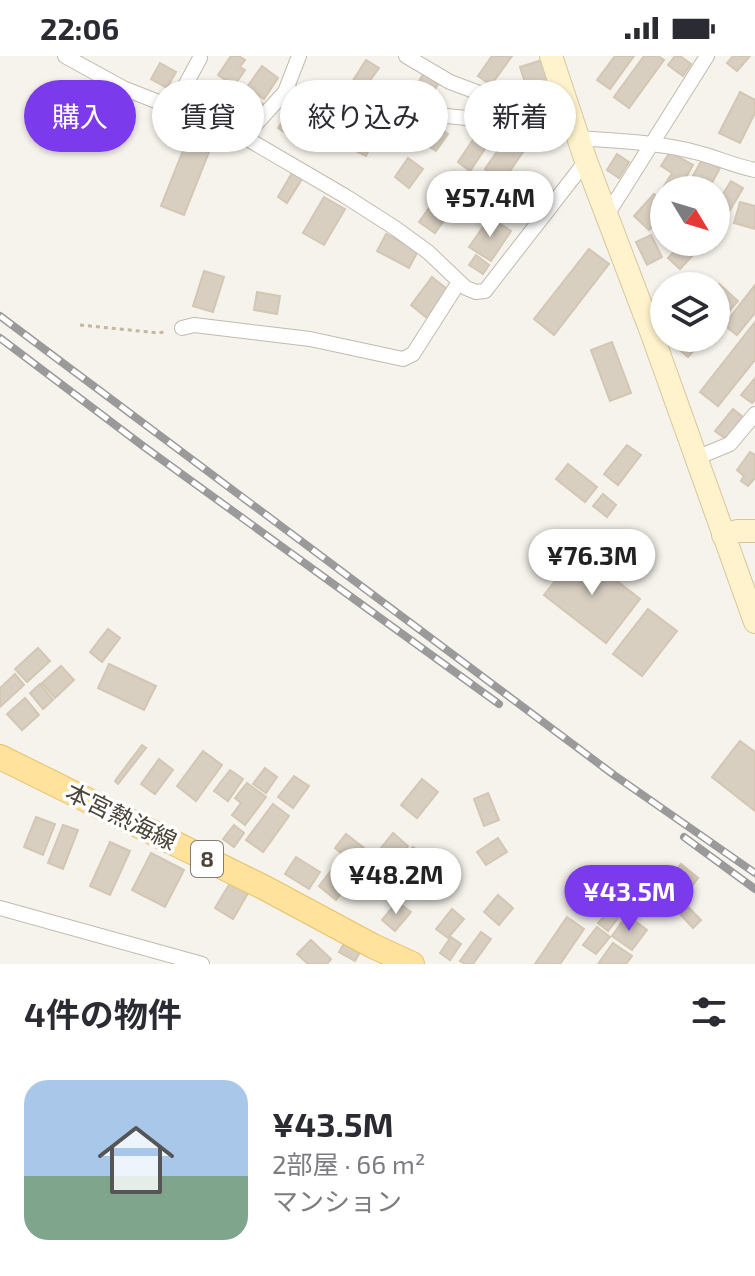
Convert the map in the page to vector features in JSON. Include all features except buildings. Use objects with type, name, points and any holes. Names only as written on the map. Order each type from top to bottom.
[{"type":"main road","name":"本宮熱海線","points":[[0,757],[412,964]]},
{"type":"street","points":[[65,56],[108,80]]},
{"type":"street","points":[[290,80],[299,56]]},
{"type":"street","points":[[406,56],[464,87]]},
{"type":"street","points":[[551,56],[586,161],[755,622]]},
{"type":"street","points":[[607,215],[707,56]]},
{"type":"street","points":[[188,80],[200,58]]},
{"type":"street","points":[[264,115],[280,97]]},
{"type":"street","points":[[577,133],[697,152],[755,170]]},
{"type":"street","points":[[264,149],[395,228],[428,252],[459,282],[476,292],[485,291],[586,161]]},
{"type":"street","points":[[182,328],[194,325],[310,339],[403,359],[413,354],[459,282]]},
{"type":"street","points":[[696,458],[730,444],[755,414]]},
{"type":"street","points":[[723,535],[755,531]]},
{"type":"street","points":[[0,908],[202,964]]},
{"type":"path","points":[[80,325],[159,333],[182,328]]},
{"type":"railway","points":[[0,316],[614,775],[755,873]]},
{"type":"railway","points":[[0,338],[143,446],[499,704]]},
{"type":"railway","points":[[684,837],[755,889]]}]
